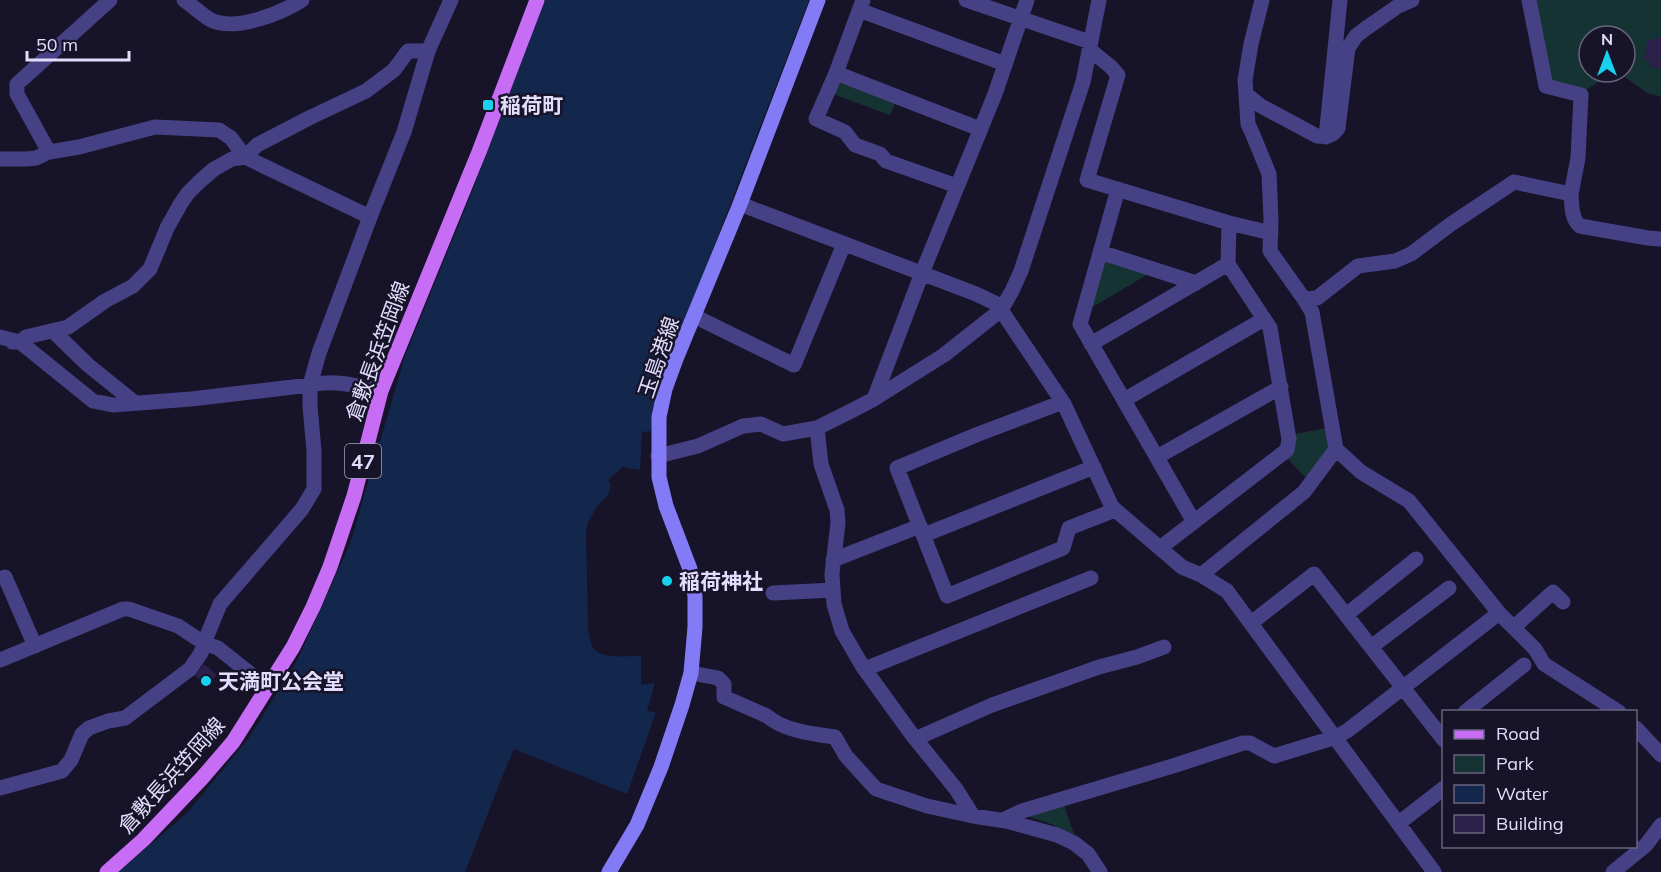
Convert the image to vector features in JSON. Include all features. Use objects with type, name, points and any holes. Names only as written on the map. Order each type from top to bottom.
[{"type":"main road","name":"倉敷長浜笠岡線","points":[[107,872],[143,840],[233,742],[293,646],[313,607],[330,567],[354,496],[381,391],[479,152],[537,0]]},
{"type":"main road","name":"玉島港線","points":[[609,872],[637,825],[661,767],[691,673],[695,596],[690,569],[666,506],[659,477],[659,417],[665,389],[740,204],[818,0]]},
{"type":"street","points":[[49,152],[17,94],[17,84],[110,0]]},
{"type":"street","points":[[184,0],[212,20],[233,24],[267,17],[302,0]]},
{"type":"street","points":[[0,788],[62,771],[71,759],[82,734],[89,728],[125,718],[172,684],[197,662],[220,604],[302,509],[314,489],[310,385],[319,353],[404,132],[428,51],[451,0]]},
{"type":"street","points":[[966,0],[1089,45],[1118,75],[1087,180],[1229,223],[1271,233]]},
{"type":"street","points":[[874,399],[1005,64],[1027,0]]},
{"type":"street","points":[[658,456],[698,446],[743,426],[761,424],[783,434],[817,428],[874,399],[944,355],[1001,310],[1021,272],[1083,82],[1100,0]]},
{"type":"street","points":[[1262,0],[1245,80],[1248,124],[1269,174],[1270,251],[1312,312],[1336,449],[1362,472],[1409,501],[1500,613],[1535,649],[1544,664],[1616,710]]},
{"type":"street","points":[[1326,137],[1340,0]]},
{"type":"street","points":[[1246,94],[1261,106],[1317,136],[1326,137],[1334,134],[1338,128],[1348,48],[1356,36],[1398,6],[1412,0]]},
{"type":"street","points":[[1529,0],[1546,86],[1581,95],[1578,158],[1571,194],[1576,223],[1580,226],[1661,239]]},
{"type":"street","points":[[957,186],[886,161],[880,154],[855,145],[845,132],[816,119],[861,5],[1005,64]]},
{"type":"street","points":[[0,342],[20,342],[26,337],[68,327],[105,301],[133,286],[150,269],[168,228],[188,193],[214,169],[232,159],[245,157],[257,145],[366,91],[394,70],[408,51],[428,51]]},
{"type":"street","points":[[836,73],[980,129]]},
{"type":"street","points":[[0,159],[36,158],[49,152],[79,147],[155,127],[219,130],[238,145],[245,157],[370,217]]},
{"type":"street","points":[[1304,299],[1317,298],[1358,266],[1388,260],[1395,261],[1411,254],[1514,182],[1571,194]]},
{"type":"street","points":[[1118,189],[1080,324],[1194,522]]},
{"type":"street","points":[[740,204],[995,303],[1063,402],[1112,507],[1182,567],[1201,575],[1227,591],[1434,872]]},
{"type":"street","points":[[1160,548],[1287,450],[1289,439],[1270,328],[1228,264],[1229,223]]},
{"type":"street","points":[[694,316],[794,365],[844,244]]},
{"type":"street","points":[[1100,252],[1196,283]]},
{"type":"street","points":[[1091,344],[1228,264]]},
{"type":"street","points":[[1124,400],[1264,319]]},
{"type":"street","points":[[54,332],[88,365],[134,402]]},
{"type":"street","points":[[0,337],[20,342],[93,401],[113,405],[189,399],[324,382],[381,391]]},
{"type":"street","points":[[1157,457],[1281,387]]},
{"type":"street","points":[[1063,402],[897,468],[947,596],[1063,548],[1069,528],[1115,510]]},
{"type":"street","points":[[817,428],[821,464],[837,510],[833,590],[834,604],[842,632],[865,669],[915,739],[956,789],[973,816]]},
{"type":"street","points":[[1201,575],[1304,492],[1336,449]]},
{"type":"street","points":[[833,560],[922,531],[1094,467]]},
{"type":"street","points":[[1346,615],[1416,559]]},
{"type":"street","points":[[1251,623],[1314,574],[1403,688],[1442,733]]},
{"type":"street","points":[[5,578],[35,646]]},
{"type":"street","points":[[865,669],[1092,578]]},
{"type":"street","points":[[1371,646],[1449,588]]},
{"type":"street","points":[[773,592],[833,590]]},
{"type":"street","points":[[1514,627],[1553,592],[1563,602]]},
{"type":"street","points":[[0,660],[123,609],[129,609],[178,626],[204,643],[218,648],[267,687]]},
{"type":"street","points":[[1003,820],[1022,811],[1243,743],[1250,743],[1274,756],[1336,737],[1347,731],[1500,613]]},
{"type":"street","points":[[915,739],[992,705],[1099,667],[1164,647]]},
{"type":"street","points":[[1466,710],[1524,665]]},
{"type":"street","points":[[691,673],[718,678],[724,684],[723,697],[800,732],[836,737],[846,756],[876,789],[927,806],[1003,820],[1042,830],[1074,843],[1088,854],[1100,872]]},
{"type":"street","points":[[1637,730],[1661,755]]},
{"type":"street","points":[[1399,823],[1442,790]]},
{"type":"street","points":[[1618,871],[1646,845],[1661,825]]},
{"type":"green space","points":[[1534,0],[1661,0],[1661,97],[1647,93],[1635,84],[1637,84],[1637,24],[1577,24],[1577,84],[1595,84],[1586,90],[1550,81]]},
{"type":"green space","points":[[837,81],[895,103],[890,115],[833,94]]},
{"type":"green space","points":[[1108,260],[1152,272],[1089,309],[1102,262]]},
{"type":"green space","points":[[1327,428],[1333,450],[1308,480],[1287,458],[1295,434]]},
{"type":"green space","points":[[1064,805],[1074,834],[1070,835],[1051,824],[1027,816]]},
{"type":"water","points":[[545,0],[809,0],[657,394],[651,431],[642,432],[640,470],[623,467],[608,480],[611,485],[608,495],[598,505],[588,522],[586,533],[588,626],[593,647],[598,652],[609,656],[641,656],[641,685],[655,683],[647,711],[656,712],[627,794],[514,749],[465,872],[118,872],[187,813],[248,739],[298,659],[350,544],[405,356],[470,197]]},
{"type":"building","points":[[1656,37],[1661,37],[1661,69],[1649,67],[1650,61],[1644,60],[1648,39],[1655,41]]},
{"type":"building","name":"天満町公会堂","points":[[204,664],[217,675],[207,687],[195,675]]},
{"type":"place","name":"稲荷町","points":[[488,105]]},
{"type":"place","name":"稲荷神社","points":[[667,581]]},
{"type":"place","name":"天満町公会堂","points":[[206,681]]}]
